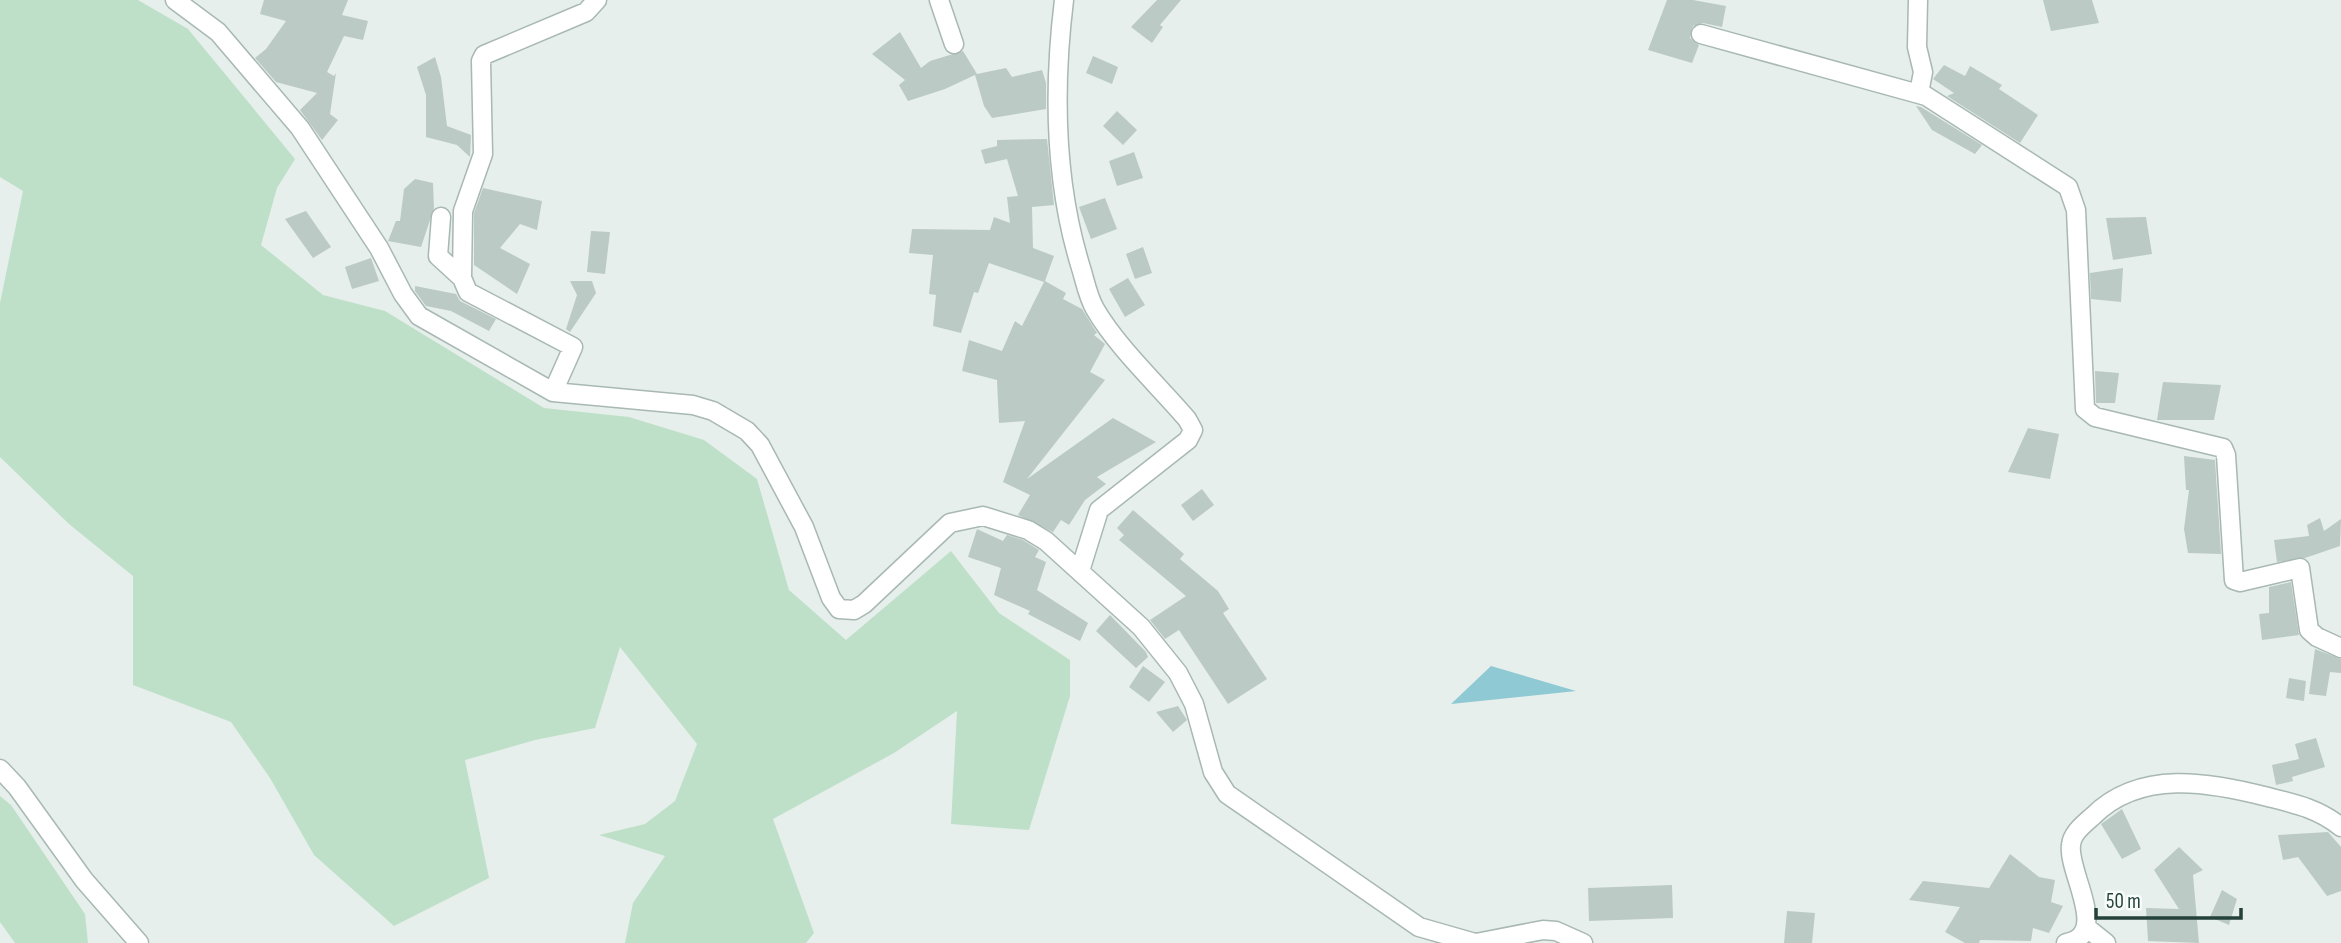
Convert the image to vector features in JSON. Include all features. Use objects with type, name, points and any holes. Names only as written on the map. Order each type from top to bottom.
[{"type":"street","points":[[553,392],[573,349],[572,344],[468,292],[462,278],[463,211],[484,144],[481,61],[491,50],[586,12],[597,0]]},
{"type":"street","points":[[939,0],[954,44]]},
{"type":"street","points":[[1064,0],[1056,67],[1056,100],[1061,170],[1072,240],[1093,306],[1193,430],[1188,440],[1100,510],[1080,571]]},
{"type":"street","points":[[1918,0],[1917,47],[1923,72],[1919,93]]},
{"type":"street","points":[[182,2],[218,32],[300,128],[419,316],[553,392],[693,405],[713,411],[747,431],[760,445],[804,527],[831,598],[839,608],[854,610],[864,604],[950,523],[983,516],[1028,530],[1046,541],[1141,627],[1178,673],[1198,716],[1213,772],[1227,794],[1419,927],[1476,943],[1543,930],[1556,931],[1583,943]]},
{"type":"street","points":[[1701,34],[1919,93],[2068,187],[2073,193],[2076,210],[2085,409],[2095,417],[2222,448],[2226,455],[2234,580],[2240,582],[2300,568],[2309,629],[2317,637],[2341,648]]},
{"type":"street","points":[[441,217],[438,256],[462,278]]},
{"type":"street","points":[[0,769],[17,787],[84,880],[139,943]]},
{"type":"street","points":[[2066,943],[2079,938],[2086,927],[2087,915],[2071,855],[2073,837],[2105,804],[2135,789],[2171,782],[2238,789],[2316,810],[2341,827]]},
{"type":"street","points":[[2086,927],[2106,943]]},
{"type":"green space","points":[[0,0],[138,0],[188,29],[295,159],[277,188],[261,245],[323,295],[385,311],[544,408],[629,417],[704,440],[757,479],[789,590],[846,640],[951,551],[999,613],[1070,660],[1070,696],[1029,830],[951,824],[957,711],[894,753],[773,819],[814,933],[806,943],[625,943],[633,903],[665,856],[599,835],[645,824],[675,801],[697,744],[620,647],[595,728],[535,740],[465,760],[489,878],[394,926],[314,855],[270,778],[231,722],[133,685],[133,576],[69,524],[0,457],[0,303],[23,191],[0,177]]},
{"type":"green space","points":[[0,796],[11,805],[85,914],[88,943],[15,943],[0,922]]},
{"type":"water","points":[[1491,666],[1576,691],[1451,704]]},
{"type":"building","points":[[264,0],[348,0],[342,15],[368,21],[363,40],[344,36],[327,72],[334,76],[336,73],[330,114],[338,120],[322,140],[300,110],[317,93],[276,82],[255,58],[266,49],[286,21],[260,14]]},
{"type":"building","points":[[1157,0],[1181,0],[1160,25],[1163,27],[1152,43],[1131,27]]},
{"type":"building","points":[[1667,0],[1693,0],[1726,6],[1722,27],[1703,23],[1693,26],[1690,38],[1699,45],[1692,63],[1648,50]]},
{"type":"building","points":[[2043,0],[2092,0],[2099,23],[2051,31]]},
{"type":"building","points":[[900,32],[921,68],[930,61],[963,51],[977,74],[1006,68],[1012,77],[1042,70],[1046,83],[1046,109],[992,118],[984,106],[975,75],[945,89],[908,101],[899,85],[905,80],[872,54]]},
{"type":"building","points":[[1093,56],[1118,67],[1112,84],[1086,73]]},
{"type":"building","points":[[435,57],[441,77],[447,126],[471,135],[470,157],[457,145],[426,137],[426,95],[417,67]]},
{"type":"building","points":[[1944,65],[1965,76],[1970,66],[2002,85],[1999,89],[2038,115],[2020,143],[1947,96],[1954,93],[1933,79]]},
{"type":"building","points":[[1916,106],[1982,145],[1975,154],[1932,130]]},
{"type":"building","points":[[1117,111],[1137,130],[1123,145],[1103,126]]},
{"type":"building","points":[[1047,139],[1054,205],[1032,207],[1033,248],[1054,256],[1045,281],[1066,293],[1063,299],[1082,309],[1097,333],[1094,335],[1105,344],[1090,372],[1105,380],[1027,479],[1113,418],[1156,442],[1097,477],[1106,484],[1085,500],[1069,525],[1061,520],[1053,532],[1018,515],[1030,495],[1003,482],[1025,421],[999,423],[997,380],[962,371],[969,340],[1002,351],[1015,321],[1022,326],[1044,282],[989,263],[978,293],[974,292],[961,333],[933,326],[936,295],[929,294],[933,255],[909,253],[912,229],[990,230],[994,217],[1010,223],[1007,197],[1018,196],[1007,159],[985,164],[981,150],[997,146],[997,140]]},
{"type":"building","points":[[1134,152],[1143,178],[1117,186],[1109,161]]},
{"type":"building","points":[[415,179],[433,183],[434,208],[421,247],[388,241],[396,221],[400,221],[404,189]]},
{"type":"building","points":[[483,188],[542,201],[537,230],[520,224],[500,248],[530,264],[517,294],[474,265],[474,213]]},
{"type":"building","points":[[1105,198],[1117,229],[1091,239],[1079,207]]},
{"type":"building","points":[[306,211],[331,247],[313,258],[285,219]]},
{"type":"building","points":[[2146,217],[2152,254],[2113,260],[2106,218]]},
{"type":"building","points":[[591,231],[610,232],[605,274],[587,272]]},
{"type":"building","points":[[1143,247],[1152,273],[1135,279],[1126,254]]},
{"type":"building","points":[[371,258],[379,281],[352,289],[345,267]]},
{"type":"building","points":[[2123,268],[2121,302],[2091,299],[2090,273]]},
{"type":"building","points":[[1128,278],[1145,305],[1125,317],[1109,289]]},
{"type":"building","points":[[570,281],[592,281],[596,293],[570,332],[566,329],[577,295]]},
{"type":"building","points":[[415,286],[456,294],[460,301],[496,319],[489,331],[451,311],[426,306],[415,291]]},
{"type":"building","points":[[2095,371],[2119,373],[2115,403],[2096,403]]},
{"type":"building","points":[[2163,382],[2221,385],[2214,420],[2157,420]]},
{"type":"building","points":[[2028,428],[2059,434],[2050,479],[2008,472]]},
{"type":"building","points":[[2184,456],[2215,460],[2221,554],[2188,553],[2184,529],[2189,490],[2186,490]]},
{"type":"building","points":[[1202,489],[1214,505],[1193,521],[1181,505]]},
{"type":"building","points":[[1133,510],[1184,554],[1180,559],[1218,591],[1229,609],[1223,613],[1267,679],[1228,704],[1179,630],[1165,639],[1150,620],[1186,596],[1119,540],[1124,535],[1117,528]]},
{"type":"building","points":[[2320,518],[2324,531],[2341,519],[2340,546],[2305,558],[2277,562],[2274,540],[2309,536],[2307,525]]},
{"type":"building","points":[[977,529],[1003,541],[1007,535],[1023,540],[1039,550],[1035,557],[1046,562],[1037,590],[1088,623],[1080,641],[1028,614],[1030,611],[994,595],[1001,568],[968,557]]},
{"type":"building","points":[[2291,582],[2299,635],[2262,640],[2259,614],[2269,613],[2269,587]]},
{"type":"building","points":[[1110,615],[1146,652],[1148,657],[1136,668],[1096,631]]},
{"type":"building","points":[[2315,649],[2341,659],[2341,673],[2330,672],[2326,696],[2309,694]]},
{"type":"building","points":[[1143,666],[1165,682],[1149,702],[1129,687]]},
{"type":"building","points":[[2289,678],[2306,681],[2304,701],[2286,698]]},
{"type":"building","points":[[1178,706],[1187,720],[1173,732],[1156,712]]},
{"type":"building","points":[[2316,738],[2325,767],[2292,777],[2293,781],[2276,785],[2272,765],[2299,759],[2295,744]]},
{"type":"building","points":[[2122,809],[2141,849],[2122,859],[2101,824]]},
{"type":"building","points":[[2328,832],[2341,847],[2341,891],[2327,896],[2298,857],[2283,860],[2278,835]]},
{"type":"building","points":[[2179,847],[2203,870],[2193,875],[2199,943],[2148,941],[2146,908],[2179,909],[2154,870]]},
{"type":"building","points":[[2010,854],[2039,877],[2055,880],[2051,902],[2063,906],[2049,933],[2033,928],[2031,941],[1980,940],[1979,943],[1965,943],[1945,932],[1960,907],[1909,900],[1923,881],[1989,888]]},
{"type":"building","points":[[1672,885],[1673,918],[1589,921],[1588,888]]},
{"type":"building","points":[[2222,890],[2237,899],[2229,925],[2210,917]]},
{"type":"building","points":[[1787,911],[1815,913],[1812,943],[1784,943]]}]
